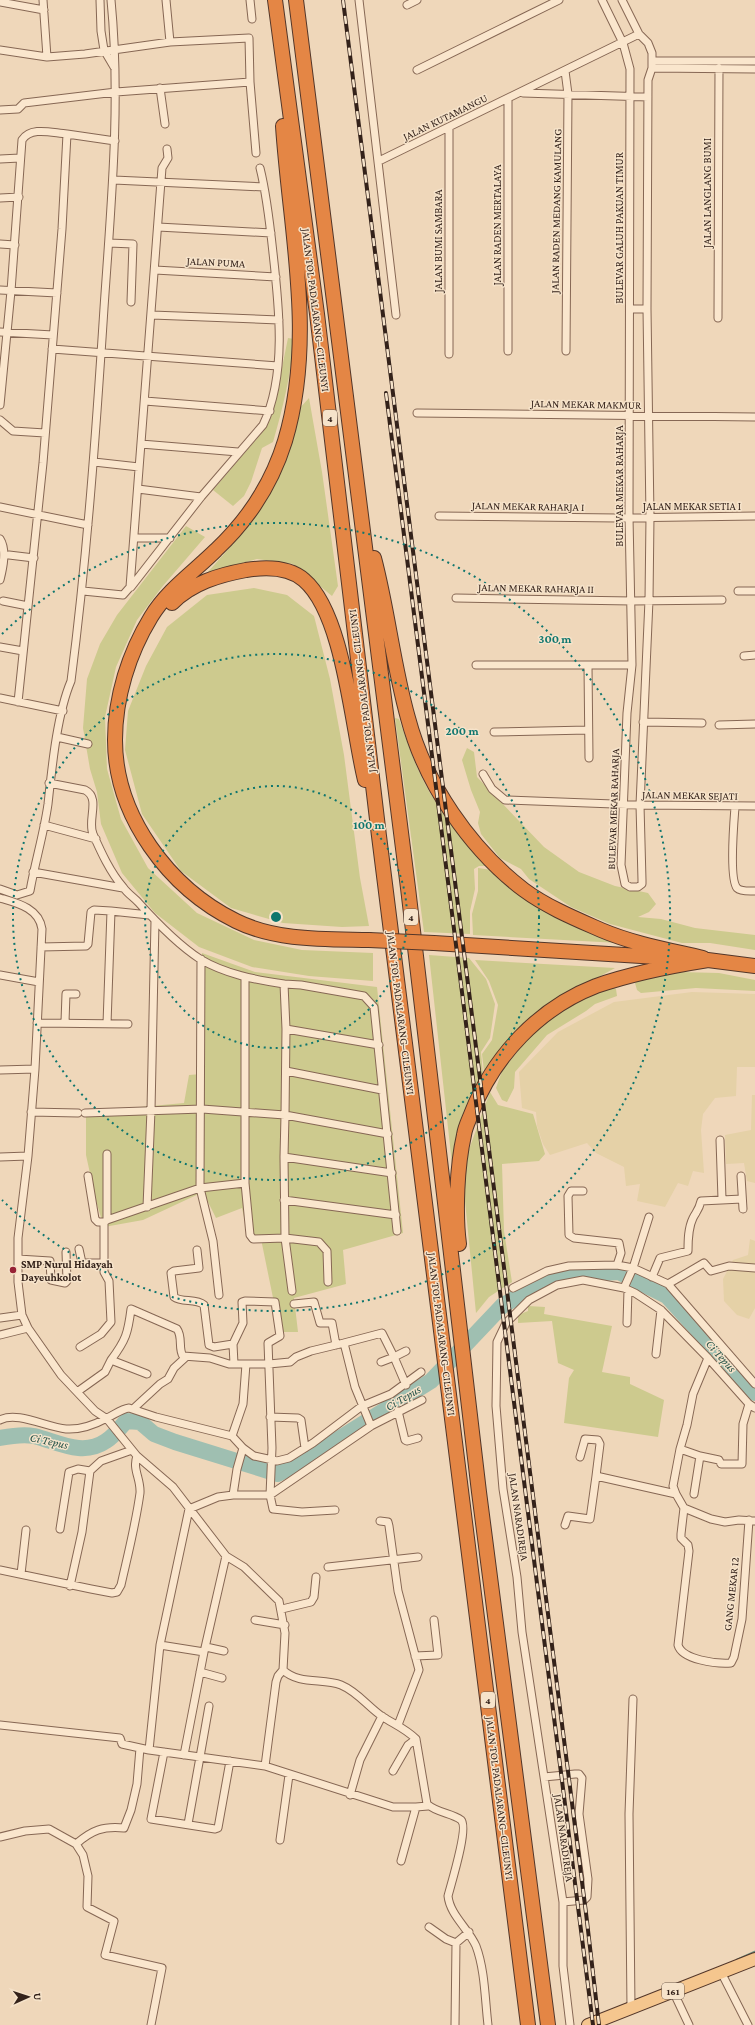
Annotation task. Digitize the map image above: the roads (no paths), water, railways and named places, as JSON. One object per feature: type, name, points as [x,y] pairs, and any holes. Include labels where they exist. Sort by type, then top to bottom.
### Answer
[{"type":"highway","name":"JALAN TOL PADALARANG–CILEUNYI","points":[[275,0],[317,314],[379,836],[528,2019]]},
{"type":"highway","name":"JALAN TOL PADALARANG–CILEUNYI","points":[[296,0],[361,506],[379,673],[464,1325],[479,1492],[548,2025]]},
{"type":"highway","points":[[277,18],[283,130],[298,268],[300,311],[298,384],[292,414],[276,467],[247,517],[219,548],[173,590],[152,615],[122,683],[116,717],[115,743],[119,776],[131,810],[147,840],[165,866],[186,889],[206,904],[237,922],[264,931],[302,938],[434,943],[708,960],[755,966]]},
{"type":"highway","points":[[361,506],[383,594],[390,644],[408,718],[427,770],[462,828],[479,848],[524,890],[566,914],[603,931],[638,942],[708,960]]},
{"type":"highway","points":[[142,635],[180,595],[199,584],[237,572],[256,569],[287,571],[304,579],[324,605],[330,619],[339,653],[362,769],[379,836]]},
{"type":"highway","points":[[464,1325],[457,1229],[460,1167],[464,1134],[476,1102],[489,1075],[519,1038],[548,1012],[563,1003],[596,987],[649,970],[708,960]]},
{"type":"main road","name":"161","points":[[588,2025],[603,2022],[631,2008],[755,1959]]},
{"type":"street","points":[[43,0],[47,57]]},
{"type":"street","points":[[100,0],[101,31],[104,50],[114,67]]},
{"type":"street","points":[[0,889],[17,895],[30,891],[44,825],[57,737],[71,681],[82,591],[94,462],[114,180],[116,92],[114,67],[116,48],[111,0]]},
{"type":"street","points":[[166,0],[170,42]]},
{"type":"street","points":[[250,0],[252,19]]},
{"type":"street","points":[[359,0],[396,314]]},
{"type":"street","points":[[407,5],[417,0]]},
{"type":"street","points":[[417,70],[559,0]]},
{"type":"street","name":"BULEVAR GALUH PAKUAN TIMUR","points":[[602,0],[623,43],[630,69],[629,415]]},
{"type":"street","points":[[622,0],[639,34],[648,43],[653,64],[648,80],[648,415]]},
{"type":"street","points":[[0,2],[44,10]]},
{"type":"street","name":"JALAN KUTAMANGU","points":[[379,161],[521,93],[639,34]]},
{"type":"street","points":[[0,50],[47,57],[85,54],[116,48],[170,42],[249,38],[250,82],[256,153]]},
{"type":"street","points":[[653,64],[755,61]]},
{"type":"street","points":[[653,64],[755,69]]},
{"type":"street","name":"JALAN LANGLANG BUMI","points":[[718,318],[719,68]]},
{"type":"street","name":"JALAN RADEN MEDANG KAMULANG","points":[[565,71],[568,94],[566,351]]},
{"type":"street","points":[[0,110],[18,109],[24,103],[116,92],[250,82]]},
{"type":"street","points":[[160,88],[164,124]]},
{"type":"street","name":"JALAN KUTAMANGU","points":[[521,93],[648,97]]},
{"type":"street","name":"JALAN RADEN MERTALAYA","points":[[508,99],[508,350]]},
{"type":"street","name":"JALAN BUMI SAMBARA","points":[[449,128],[449,354]]},
{"type":"street","points":[[0,404],[3,332],[12,290],[22,140],[30,132],[115,139]]},
{"type":"street","points":[[18,702],[43,463],[57,293],[67,134]]},
{"type":"street","points":[[130,587],[152,315],[162,168],[168,158],[167,149]]},
{"type":"street","points":[[0,159],[20,158]]},
{"type":"street","points":[[82,591],[123,595],[238,452],[263,425],[270,411],[278,366],[279,320],[271,233],[260,168]]},
{"type":"street","points":[[114,180],[264,187]]},
{"type":"street","points":[[0,198],[18,197]]},
{"type":"street","points":[[158,227],[271,233]]},
{"type":"street","points":[[109,242],[133,244],[131,302]]},
{"type":"street","points":[[0,244],[15,245]]},
{"type":"street","name":"JALAN PUMA","points":[[155,270],[276,277]]},
{"type":"street","points":[[0,290],[57,293]]},
{"type":"street","points":[[630,309],[647,309]]},
{"type":"street","points":[[152,315],[279,320]]},
{"type":"street","points":[[3,332],[53,335]]},
{"type":"street","points":[[52,349],[278,366]]},
{"type":"street","points":[[145,401],[270,411]]},
{"type":"street","name":"JALAN MEKAR MAKMUR","points":[[417,413],[755,417]]},
{"type":"street","name":"BULEVAR MEKAR RAHARJA","points":[[629,415],[629,517],[632,601],[632,665],[621,804],[622,874],[625,884],[630,887],[638,887],[642,884],[640,805],[649,600],[650,517],[648,415]]},
{"type":"street","points":[[0,420],[13,431],[45,433]]},
{"type":"street","points":[[141,444],[238,452]]},
{"type":"street","points":[[94,462],[139,467]]},
{"type":"street","points":[[138,489],[201,497]]},
{"type":"street","points":[[0,507],[88,525]]},
{"type":"street","name":"JALAN MEKAR RAHARJA I","points":[[439,516],[629,517]]},
{"type":"street","name":"JALAN MEKAR SETIA I","points":[[629,517],[755,516]]},
{"type":"street","points":[[134,538],[170,538]]},
{"type":"street","points":[[0,539],[4,554],[0,580]]},
{"type":"street","points":[[9,555],[34,558]]},
{"type":"street","points":[[738,591],[755,591]]},
{"type":"street","name":"JALAN MEKAR RAHARJA II","points":[[456,598],[632,601],[722,600]]},
{"type":"street","points":[[3,601],[28,606]]},
{"type":"street","points":[[0,647],[23,651]]},
{"type":"street","points":[[744,656],[755,655]]},
{"type":"street","points":[[476,665],[632,665]]},
{"type":"street","points":[[588,666],[589,758]]},
{"type":"street","points":[[0,698],[63,711]]},
{"type":"street","points":[[643,722],[702,723]]},
{"type":"street","points":[[719,725],[755,724]]},
{"type":"street","points":[[494,732],[588,730]]},
{"type":"street","points":[[57,737],[88,744]]},
{"type":"street","name":"JALAN MEKAR SEJATI","points":[[483,774],[492,789],[505,800],[640,805],[755,806]]},
{"type":"street","points":[[49,783],[90,792],[93,799],[91,822],[93,834],[109,866],[123,888],[155,921],[201,959],[245,977],[364,996],[374,1007],[397,1231]]},
{"type":"street","points":[[735,807],[732,855],[734,882],[736,887],[740,889],[755,891]]},
{"type":"street","points":[[44,825],[96,839]]},
{"type":"street","points":[[33,872],[123,888]]},
{"type":"street","points":[[0,898],[31,910],[39,917],[42,929],[35,1069],[28,1156],[18,1238],[18,1282],[22,1315],[28,1328],[61,1375],[95,1411],[108,1420],[137,1456],[173,1487],[226,1556],[244,1567],[276,1596],[282,1609],[285,1625],[283,1670],[278,1676],[276,1682],[265,1766]]},
{"type":"street","points":[[41,947],[86,946],[88,944],[91,912],[94,910],[149,915]]},
{"type":"street","points":[[107,1024],[111,912]]},
{"type":"street","points":[[147,1207],[151,1110],[155,921]]},
{"type":"street","points":[[201,959],[202,1109],[200,1188],[213,1241],[219,1295]]},
{"type":"street","points":[[0,976],[39,982]]},
{"type":"street","points":[[245,977],[245,1183],[251,1237],[253,1239],[285,1238],[319,1242],[323,1244],[327,1250],[328,1282]]},
{"type":"street","points":[[284,984],[286,1029],[284,1200],[285,1238],[292,1291]]},
{"type":"street","points":[[65,1022],[66,994],[76,994]]},
{"type":"street","points":[[37,1023],[65,1022],[128,1024]]},
{"type":"street","points":[[286,1029],[379,1044]]},
{"type":"street","points":[[0,1070],[35,1069]]},
{"type":"street","points":[[286,1071],[382,1090]]},
{"type":"street","points":[[31,1112],[82,1113],[202,1109],[244,1111],[285,1114],[388,1134]]},
{"type":"street","points":[[720,1140],[722,1199]]},
{"type":"street","points":[[80,1347],[101,1334],[111,1322],[109,1281],[105,1274],[104,1263],[108,1154]]},
{"type":"street","points":[[0,1157],[28,1156]]},
{"type":"street","points":[[284,1157],[392,1173]]},
{"type":"street","points":[[88,1176],[95,1219],[98,1222],[106,1221],[200,1188],[245,1183]]},
{"type":"street","points":[[742,1176],[743,1209]]},
{"type":"street","points":[[583,1192],[571,1191],[568,1196],[569,1235],[574,1238],[619,1243],[621,1253],[617,1265]]},
{"type":"street","points":[[652,1277],[660,1258],[688,1251],[690,1224],[693,1217],[698,1213],[701,1201],[742,1199]]},
{"type":"street","points":[[284,1200],[396,1215]]},
{"type":"street","points":[[627,1323],[627,1281],[633,1269],[649,1216]]},
{"type":"street","points":[[80,1249],[82,1263],[104,1263]]},
{"type":"street","points":[[197,1250],[199,1268],[174,1271],[171,1273],[174,1297],[178,1299],[200,1302],[204,1305],[207,1340],[210,1346],[233,1344]]},
{"type":"street","points":[[18,1259],[50,1261],[51,1280],[65,1283],[67,1281],[66,1252]]},
{"type":"street","points":[[668,1284],[704,1263],[711,1271],[729,1266],[755,1268]]},
{"type":"street","points":[[513,1288],[547,1271],[562,1267],[617,1265],[633,1269],[668,1284],[755,1384]]},
{"type":"street","name":"JALAN NARADIREJA","points":[[570,2025],[563,1966],[563,1902],[503,1489],[496,1406],[497,1342],[506,1323],[529,1300],[557,1285],[583,1280],[626,1289],[661,1310],[752,1406]]},
{"type":"street","points":[[234,1364],[233,1344],[243,1323],[242,1302],[275,1302],[280,1332],[278,1338],[267,1344],[269,1364],[271,1462],[270,1495],[274,1509],[302,1512],[336,1510]]},
{"type":"street","points":[[294,1304],[314,1302],[320,1322],[330,1322],[332,1324],[336,1345]]},
{"type":"street","points":[[77,1392],[105,1372],[111,1360],[124,1344],[130,1325],[131,1309],[177,1329],[180,1334],[181,1355],[186,1357],[210,1358],[234,1364],[269,1364],[290,1362],[296,1357],[306,1353],[382,1333],[406,1385]]},
{"type":"street","points":[[656,1354],[661,1310]]},
{"type":"street","points":[[0,1318],[22,1315]]},
{"type":"street","points":[[0,1335],[28,1328]]},
{"type":"street","points":[[344,1343],[363,1407],[371,1423]]},
{"type":"street","points":[[381,1362],[406,1352]]},
{"type":"street","points":[[133,1409],[160,1384],[168,1379],[174,1368],[186,1357]]},
{"type":"street","points":[[708,1358],[693,1394],[673,1486],[684,1508],[711,1519],[725,1522],[739,1520],[752,1521]]},
{"type":"street","points":[[111,1360],[147,1374]]},
{"type":"street","points":[[232,1436],[244,1404],[246,1364]]},
{"type":"street","points":[[0,1420],[11,1416],[50,1426],[73,1429],[108,1420],[125,1409],[133,1409],[144,1414],[232,1436],[243,1450],[271,1462],[289,1458],[363,1407],[391,1394],[406,1385],[422,1372]]},
{"type":"street","points":[[189,1509],[218,1497],[233,1495],[270,1495],[371,1423],[422,1400]]},
{"type":"street","points":[[680,1449],[700,1456],[719,1460],[721,1464],[742,1464],[743,1424],[752,1406]]},
{"type":"street","points":[[398,1411],[405,1440],[408,1442],[418,1438]]},
{"type":"street","points":[[270,1417],[298,1418],[302,1420],[305,1448]]},
{"type":"street","points":[[564,1525],[568,1516],[590,1519],[599,1442],[585,1439],[580,1457]]},
{"type":"street","points":[[70,1586],[82,1532],[90,1471],[101,1461],[132,1450]]},
{"type":"street","points":[[233,1495],[237,1470],[243,1450]]},
{"type":"street","points":[[0,1570],[70,1586],[112,1593],[120,1589],[140,1490],[140,1478],[134,1466],[137,1456]]},
{"type":"street","points":[[694,1494],[700,1456]]},
{"type":"street","points":[[60,1529],[69,1472],[78,1469],[90,1471]]},
{"type":"street","points":[[596,1476],[676,1494]]},
{"type":"street","name":"GANG MEKAR 12","points":[[684,1508],[681,1538],[688,1545],[689,1551],[681,1612],[681,1628],[677,1641],[679,1650],[689,1656],[706,1660],[731,1663],[742,1619],[752,1521]]},
{"type":"street","points":[[149,1750],[160,1645],[189,1509]]},
{"type":"street","points":[[380,1521],[388,1522],[395,1560],[398,1590],[419,1670],[398,1725]]},
{"type":"street","points":[[21,1574],[26,1530]]},
{"type":"street","points":[[184,1755],[200,1672],[226,1556]]},
{"type":"street","points":[[328,1567],[418,1557]]},
{"type":"street","points":[[282,1609],[312,1602],[316,1578]]},
{"type":"street","points":[[255,1620],[285,1625]]},
{"type":"street","points":[[415,1656],[438,1654],[434,1620]]},
{"type":"street","points":[[160,1645],[224,1651]]},
{"type":"street","points":[[283,1670],[293,1678],[340,1685],[352,1691],[382,1716],[398,1725],[416,1739],[425,1798],[428,1806],[434,1810],[460,1819],[464,1825],[462,1840],[448,1896],[451,1909],[469,1932],[480,1960],[488,2025]]},
{"type":"street","points":[[200,1672],[222,1678]]},
{"type":"street","points":[[631,2008],[628,1822],[634,1699]]},
{"type":"street","points":[[188,1824],[209,1706]]},
{"type":"street","points":[[350,1795],[360,1760],[382,1716]]},
{"type":"street","points":[[0,1725],[120,1738],[122,1744],[149,1750],[265,1766],[288,1775],[329,1786],[350,1795],[393,1807],[428,1806]]},
{"type":"street","points":[[393,1771],[408,1745],[416,1739]]},
{"type":"street","points":[[76,1844],[86,1835],[101,1829],[111,1827],[124,1828],[131,1810],[137,1784],[140,1748]]},
{"type":"street","points":[[164,1752],[151,1819],[218,1828],[230,1761]]},
{"type":"street","points":[[544,1777],[579,1774],[582,1778],[579,1814],[588,1880],[587,1897],[584,1900],[563,1902]]},
{"type":"street","points":[[280,1840],[288,1775]]},
{"type":"street","points":[[401,1861],[416,1807]]},
{"type":"street","points":[[0,1837],[25,1831],[49,1829],[76,1844],[83,1855],[88,1876],[87,1907],[114,1921],[105,1955],[162,1968],[150,2025]]},
{"type":"street","points":[[429,1927],[446,1939],[456,1943]]},
{"type":"street","points":[[455,2025],[456,1943],[469,1932]]},
{"type":"street","points":[[721,1972],[748,2025]]},
{"type":"street","points":[[673,1991],[689,2025]]},
{"type":"waterway","name":"Ci Tepus","points":[[0,1438],[30,1435],[70,1447],[88,1448],[97,1446],[109,1439],[126,1421],[140,1422],[154,1434],[175,1442],[278,1474],[305,1460],[431,1381],[503,1305],[557,1276],[619,1272],[667,1296],[755,1393]]},
{"type":"waterway","points":[[737,1960],[755,1952]]},
{"type":"railway","points":[[343,0],[599,2025]]},
{"type":"railway","points":[[386,393],[593,2025]]},
{"type":"place","name":"SMP Nurul Hidayah Dayeuhkolot","points":[[13,1270]]}]
